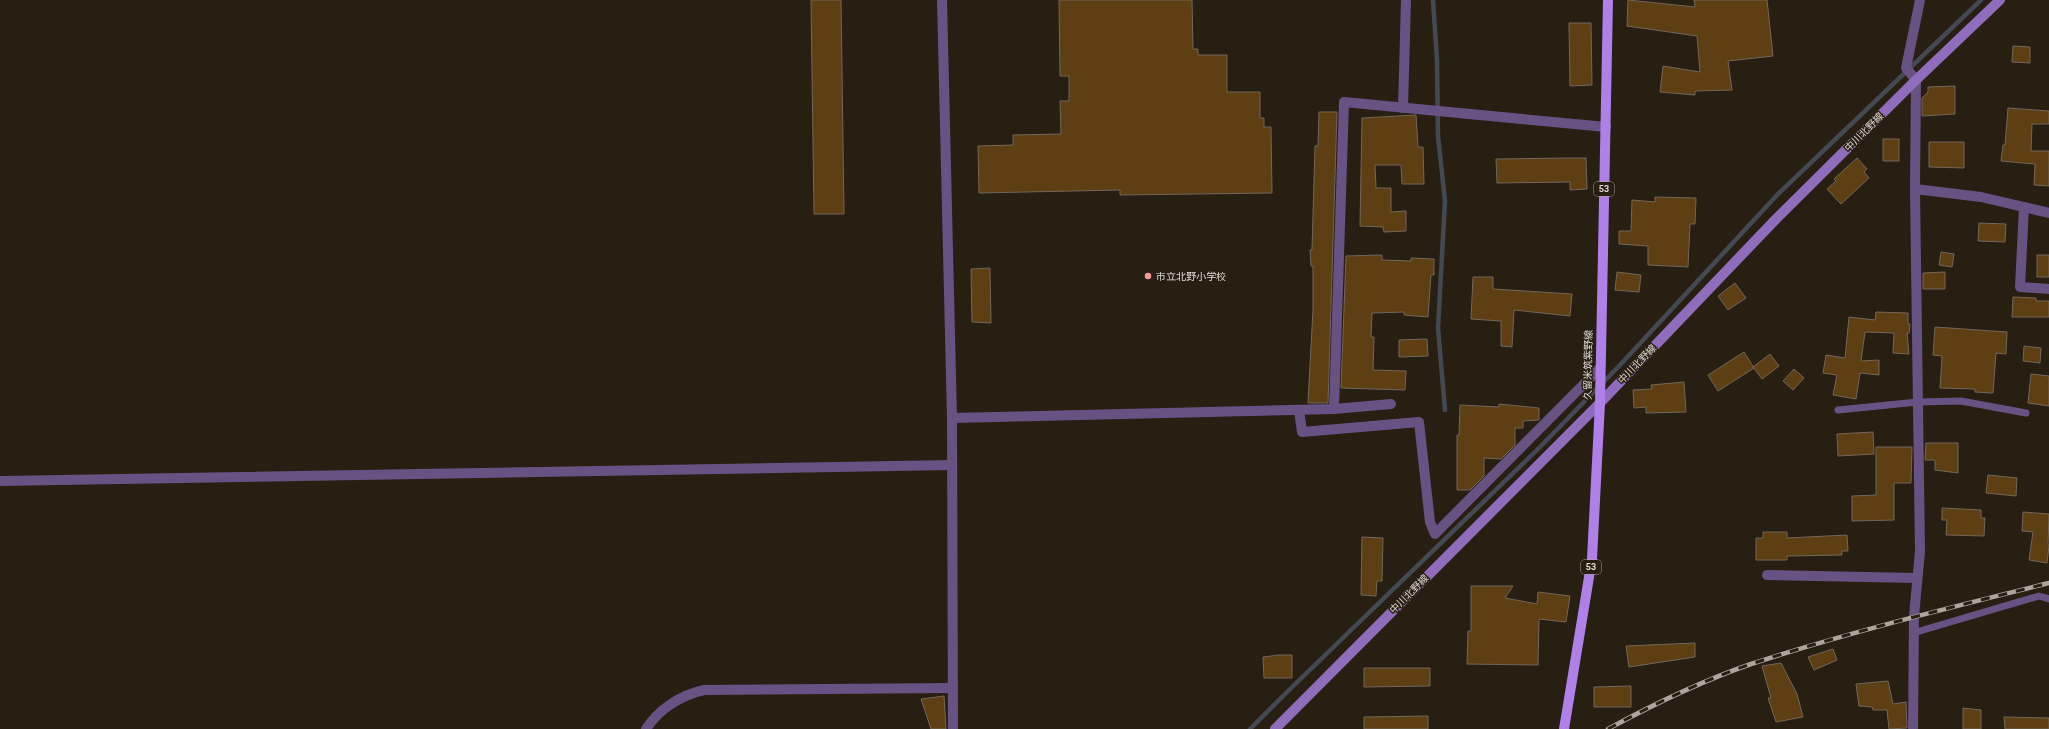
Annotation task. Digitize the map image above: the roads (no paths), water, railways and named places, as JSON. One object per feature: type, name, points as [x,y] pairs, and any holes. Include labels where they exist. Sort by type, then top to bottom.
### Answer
[{"type":"main road","name":"久留米筑紫野線","points":[[1564,729],[1592,559],[1600,403],[1608,0]]},
{"type":"main road","name":"中川北野線","points":[[1275,729],[1600,403],[1776,219],[1916,80],[2000,0]]},
{"type":"street","points":[[942,0],[952,418],[953,729]]},
{"type":"street","points":[[1403,108],[1406,0]]},
{"type":"street","points":[[1913,729],[1913,633],[1920,552],[1915,189],[1916,80],[1906,68],[1920,0]]},
{"type":"street","points":[[1334,409],[1344,102],[1606,127]]},
{"type":"street","points":[[1915,189],[1982,197],[2049,213]]},
{"type":"street","points":[[2024,207],[2020,287],[2049,289]]},
{"type":"street","points":[[1299,410],[1302,432],[1419,422],[1430,522],[1435,534],[1600,373]]},
{"type":"street","points":[[952,418],[1334,409],[1392,404]]},
{"type":"street","points":[[0,481],[952,465]]},
{"type":"street","points":[[1767,575],[1917,578]]},
{"type":"street","points":[[646,729],[653,718],[672,703],[691,693],[704,690],[953,688]]},
{"type":"lane","points":[[1838,410],[1918,402],[1961,401],[2026,413]]},
{"type":"lane","points":[[1913,633],[2039,596],[2049,600]]},
{"type":"waterway","points":[[1433,0],[1437,60],[1438,136],[1445,201],[1438,328],[1445,410]]},
{"type":"waterway","points":[[1250,729],[1537,450],[1621,364],[1778,194],[1981,0]]},
{"type":"railway","points":[[1608,729],[1678,694],[1751,664],[1862,631],[2049,583]]},
{"type":"place","name":"市立北野小学校","points":[[1148,276]]}]
